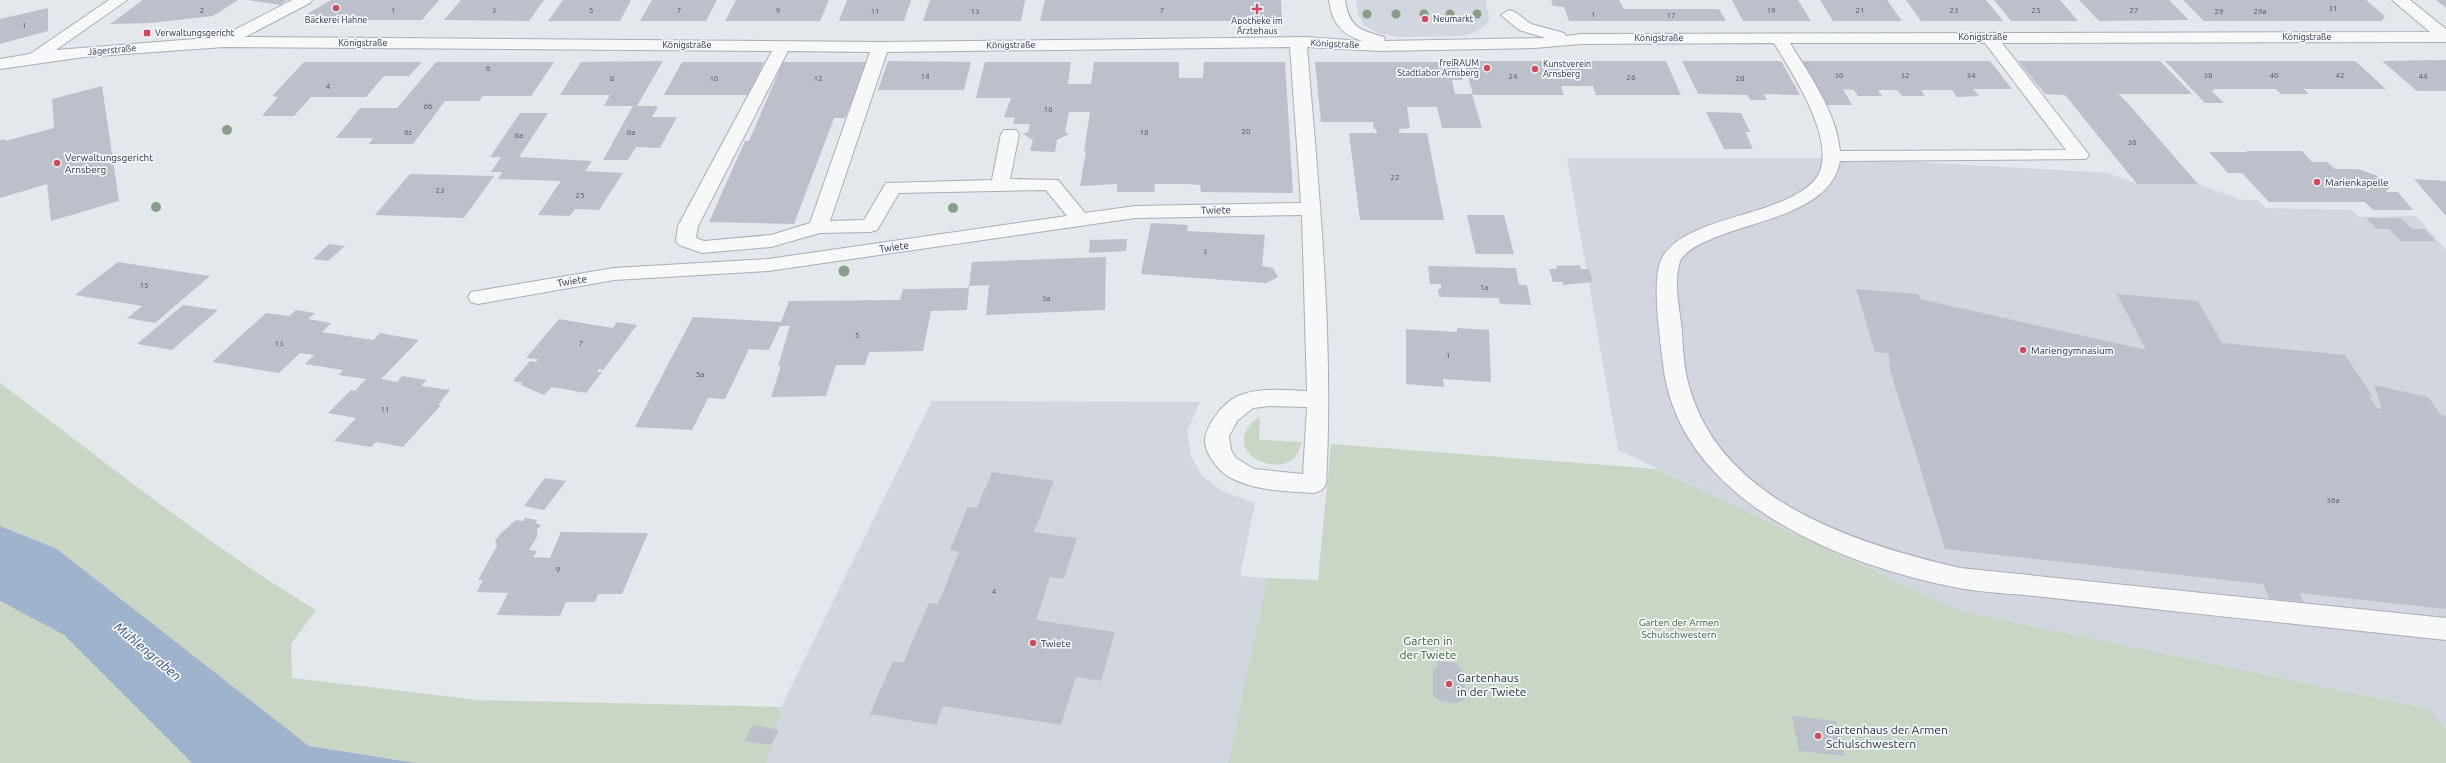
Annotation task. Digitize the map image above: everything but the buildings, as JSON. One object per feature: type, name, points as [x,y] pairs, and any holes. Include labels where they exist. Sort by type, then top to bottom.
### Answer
[{"type":"street","points":[[35,57],[119,0]]},
{"type":"street","points":[[224,42],[304,0]]},
{"type":"street","points":[[2400,0],[2446,37]]},
{"type":"street","points":[[1507,7],[1525,27],[1537,32],[1581,39]]},
{"type":"street","points":[[1475,43],[1501,34],[1509,23],[1507,7]]},
{"type":"street","points":[[1318,399],[1266,399],[1246,401],[1233,411],[1222,424],[1217,436],[1217,448],[1225,464],[1234,471],[1250,477],[1314,484],[1318,399],[1311,209],[1302,42],[1332,29],[1338,8]]},
{"type":"street","points":[[1338,8],[1348,29],[1357,34],[1401,45]]},
{"type":"street","points":[[1833,156],[2080,155],[1989,37]]},
{"type":"street","name":"Königstraße","points":[[224,42],[880,47],[1302,42],[1333,46],[1475,43],[1532,44],[1581,39],[2446,37]]},
{"type":"street","points":[[1779,38],[1826,126],[1833,156],[1830,173],[1824,182],[1802,200],[1696,238],[1674,254],[1667,265],[1672,344],[1679,394],[1694,426],[1711,454],[1736,480],[1767,504],[1804,526],[1841,543],[1893,563],[1960,578],[2446,629]]},
{"type":"street","name":"Jägerstraße","points":[[0,64],[35,57],[224,42]]},
{"type":"street","points":[[783,46],[688,226],[686,241],[702,246],[771,241],[794,236],[818,226],[870,226],[893,187],[1051,184],[1080,220]]},
{"type":"street","points":[[818,226],[880,47]]},
{"type":"street","points":[[1000,184],[1010,134]]},
{"type":"street","name":"Twiete","points":[[478,297],[614,274],[768,265],[1135,212],[1311,209]]},
{"type":"shaded area","name":"Neumarkt","points":[[1356,0],[1485,0],[1489,16],[1488,23],[1476,32],[1463,36],[1399,37],[1379,33],[1365,26],[1358,15]]},
{"type":"shaded area","name":"Mariengymnasium","points":[[1567,158],[1848,158],[2108,173],[2138,184],[2198,184],[2242,200],[2258,200],[2266,208],[2352,210],[2359,217],[2416,216],[2446,250],[2446,730],[2429,709],[1960,611],[1618,450]]},
{"type":"shaded area","name":"Twiete","points":[[932,401],[1200,402],[1187,431],[1191,456],[1202,476],[1224,492],[1255,503],[1240,576],[1267,578],[1228,763],[766,763],[781,707]]},
{"type":"green space","points":[[0,383],[155,501],[234,557],[316,610],[291,644],[292,678],[478,700],[781,707],[766,763],[416,763],[309,746],[57,549],[0,526]]},
{"type":"green space","points":[[1260,416],[1259,440],[1302,442],[1296,456],[1287,463],[1276,465],[1264,463],[1254,457],[1246,449],[1244,440],[1248,428]]},
{"type":"green space","points":[[1331,444],[1657,469],[1960,611],[2429,709],[2446,730],[2446,763],[1228,763],[1267,578],[1318,580]]},
{"type":"green space","points":[[0,601],[64,635],[192,763],[0,763]]},
{"type":"water","name":"Mühlengraben","points":[[0,526],[57,549],[309,746],[416,763],[192,763],[64,635],[0,601]]},
{"type":"place","name":"Bäckerei Hahne","points":[[336,8]]},
{"type":"place","name":"Apotheke im Ärztehaus","points":[[1257,9]]},
{"type":"place","name":"Neumarkt","points":[[1425,19]]},
{"type":"place","name":"Verwaltungsgericht","points":[[147,33]]},
{"type":"place","name":"freiRAUM Stadtlabor Arnsberg","points":[[1487,68]]},
{"type":"place","name":"Kunstverein Arnsberg","points":[[1535,69]]},
{"type":"place","name":"Verwaltungsgericht Arnsberg","points":[[57,163]]},
{"type":"place","name":"Marienkapelle","points":[[2317,182]]},
{"type":"place","name":"Mariengymnasium","points":[[2023,350]]},
{"type":"place","name":"Twiete","points":[[1033,643]]},
{"type":"place","name":"Gartenhaus in der Twiete","points":[[1449,684]]},
{"type":"place","name":"Gartenhaus der Armen Schulschwestern","points":[[1818,736]]},
{"type":"park label","name":"Garten der Armen Schulschwestern","points":[[1679,628]]},
{"type":"park label","name":"Garten in der Twiete","points":[[1428,647]]}]
